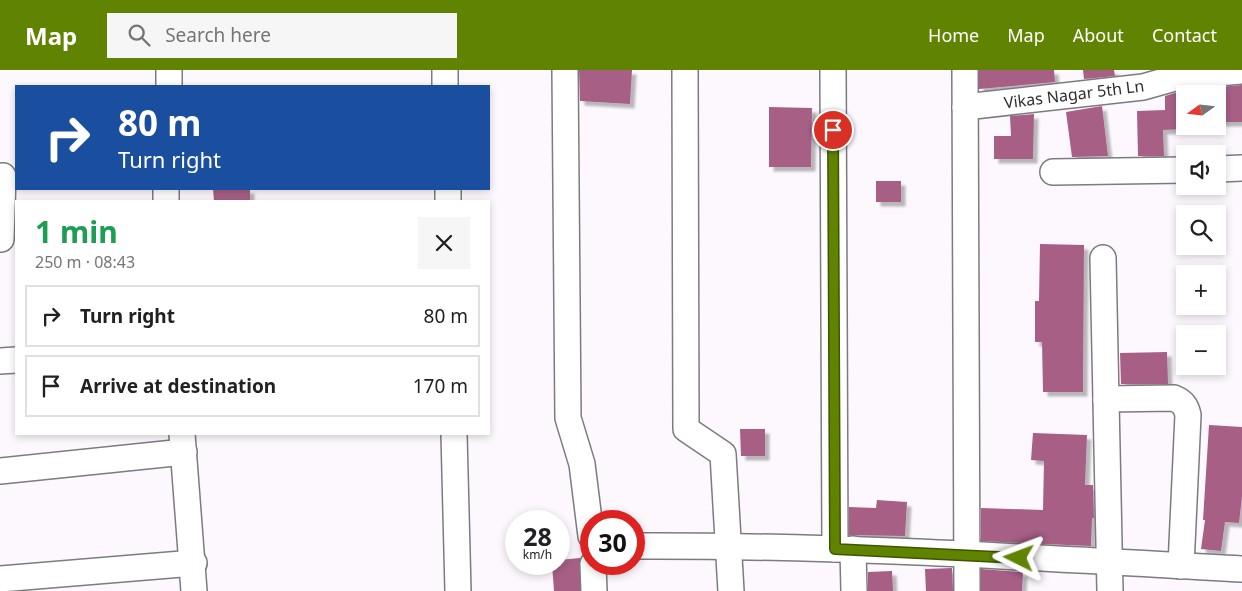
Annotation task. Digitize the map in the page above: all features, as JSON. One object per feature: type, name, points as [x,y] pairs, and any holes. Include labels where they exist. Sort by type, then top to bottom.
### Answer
[{"type":"street","points":[[169,70],[169,85]]},
{"type":"street","points":[[445,70],[445,85]]},
{"type":"street","points":[[565,70],[568,418],[582,464],[588,510]]},
{"type":"street","points":[[685,70],[686,429],[723,454],[730,546],[731,591]]},
{"type":"street","points":[[833,70],[844,549],[854,591]]},
{"type":"street","points":[[966,70],[967,591]]},
{"type":"street","name":"Vikas Nagar 5th Ln","points":[[965,107],[1143,88],[1182,76],[1242,71]]},
{"type":"street","points":[[1226,169],[1242,168]]},
{"type":"street","points":[[1053,172],[1176,170]]},
{"type":"street","points":[[3,176],[6,239]]},
{"type":"street","points":[[1103,258],[1110,591]]},
{"type":"street","points":[[0,361],[15,360]]},
{"type":"street","points":[[1106,398],[1174,398],[1181,401],[1186,407],[1188,415],[1182,566]]},
{"type":"street","points":[[454,435],[458,591]]},
{"type":"street","points":[[0,471],[183,443],[194,563],[194,591]]},
{"type":"street","points":[[645,546],[844,549],[1242,569]]},
{"type":"street","points":[[0,580],[194,563]]},
{"type":"street","points":[[593,575],[594,591]]},
{"type":"building","points":[[579,70],[632,70],[630,104],[580,101]]},
{"type":"building","points":[[979,70],[1054,70],[1055,82],[979,89]]},
{"type":"building","points":[[1083,70],[1114,70],[1115,76],[1084,79]]},
{"type":"building","points":[[1242,85],[1242,122],[1226,122],[1226,86]]},
{"type":"building","points":[[1176,93],[1176,129],[1163,130],[1164,156],[1138,156],[1137,111],[1165,110],[1165,96]]},
{"type":"building","points":[[1102,106],[1108,156],[1072,157],[1066,112]]},
{"type":"building","points":[[769,107],[812,108],[811,167],[769,167]]},
{"type":"building","points":[[1034,114],[1033,159],[994,159],[994,136],[1011,136],[1010,116]]},
{"type":"building","points":[[876,181],[901,181],[901,202],[876,202]]},
{"type":"building","points":[[213,190],[250,190],[250,200],[214,200]]},
{"type":"building","points":[[1040,244],[1084,245],[1083,392],[1043,392],[1042,342],[1035,342],[1035,301],[1039,301]]},
{"type":"building","points":[[1167,352],[1168,384],[1121,384],[1120,353]]},
{"type":"building","points":[[1209,425],[1242,427],[1242,496],[1239,523],[1225,522],[1221,551],[1201,549],[1205,520],[1203,520]]},
{"type":"building","points":[[740,429],[765,429],[765,456],[741,456]]},
{"type":"building","points":[[1033,433],[1087,435],[1085,485],[1093,485],[1094,518],[1092,518],[1091,546],[981,541],[981,508],[1043,510],[1044,461],[1031,460]]},
{"type":"building","points":[[877,500],[907,502],[905,536],[849,535],[849,507],[876,508]]},
{"type":"building","points":[[580,558],[580,591],[554,591],[553,575],[570,575],[570,559]]},
{"type":"building","points":[[952,568],[953,591],[926,591],[925,569]]},
{"type":"building","points":[[981,569],[1023,572],[1022,591],[981,591]]},
{"type":"building","points":[[892,571],[893,591],[868,591],[868,572]]},
{"type":"route","points":[[833,130],[835,549],[1019,558]]}]
